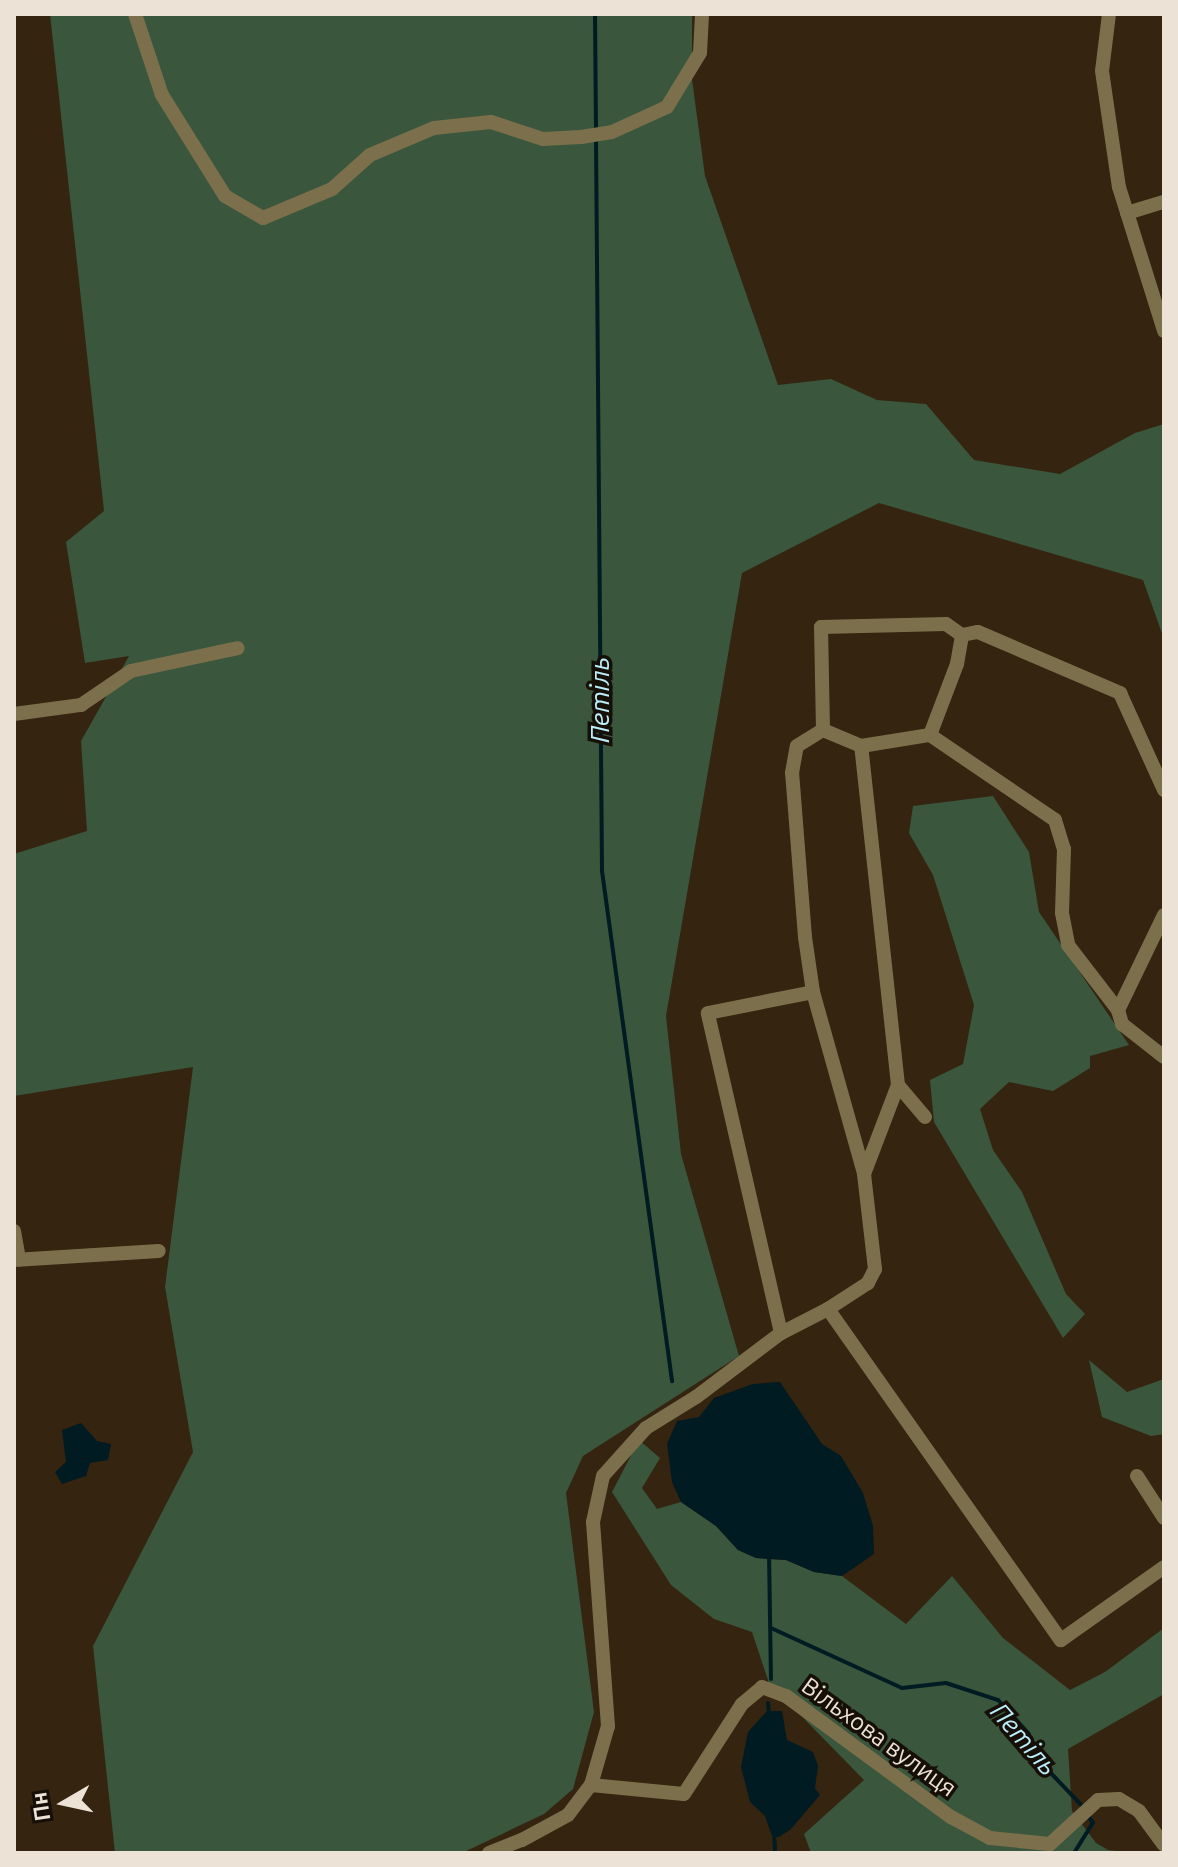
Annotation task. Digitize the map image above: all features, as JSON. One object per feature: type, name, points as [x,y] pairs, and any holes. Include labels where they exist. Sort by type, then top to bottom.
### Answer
[{"type":"street","points":[[135,14],[162,95],[225,196],[263,218],[332,189],[370,155],[434,128],[491,122],[543,139],[581,137],[612,132],[667,107],[700,53],[702,14]]},
{"type":"street","points":[[1109,14],[1102,71],[1119,187],[1164,331]]},
{"type":"street","points":[[1127,213],[1164,202]]},
{"type":"street","points":[[823,730],[821,627],[946,624],[962,635],[978,632],[1120,693],[1164,790]]},
{"type":"street","points":[[930,735],[957,664],[962,635]]},
{"type":"street","points":[[14,714],[81,705],[131,671],[238,648]]},
{"type":"street","points":[[823,730],[861,746],[930,735],[1055,820],[1064,849],[1062,913],[1068,945],[1118,1010],[1122,1024],[1162,1056]]},
{"type":"street","points":[[489,1853],[568,1815],[591,1785],[608,1726],[593,1522],[608,1466],[646,1428],[696,1397],[781,1333],[828,1309],[868,1283],[875,1269],[864,1174],[813,992],[805,937],[792,773],[797,746],[823,730]]},
{"type":"street","points":[[861,746],[898,1085],[864,1174]]},
{"type":"street","points":[[1118,1010],[1164,915]]},
{"type":"street","points":[[781,1333],[708,1013],[813,992]]},
{"type":"street","points":[[898,1085],[925,1117]]},
{"type":"street","points":[[14,1231],[17,1260],[159,1251]]},
{"type":"street","points":[[828,1309],[1061,1640],[1164,1567]]},
{"type":"street","points":[[1137,1476],[1164,1518]]},
{"type":"street","name":"Вільхова вулиця","points":[[591,1785],[684,1794],[742,1704],[762,1687],[786,1696],[951,1817],[990,1838],[1050,1844],[1098,1800],[1119,1799],[1139,1811],[1164,1845]]},
{"type":"green space","points":[[50,14],[692,14],[692,79],[705,176],[778,385],[831,379],[877,400],[926,404],[974,460],[1060,474],[1135,433],[1164,424],[1164,639],[1143,580],[879,503],[742,573],[666,1016],[681,1154],[739,1356],[583,1456],[566,1493],[594,1712],[573,1789],[544,1814],[462,1853],[115,1853],[93,1646],[193,1452],[165,1287],[193,1067],[14,1096],[14,854],[87,831],[81,741],[129,656],[85,663],[66,542],[104,511]]},
{"type":"green space","points":[[993,796],[1029,852],[1039,912],[1129,1045],[1090,1056],[1090,1068],[1053,1091],[1009,1082],[980,1109],[993,1150],[1022,1192],[1066,1294],[1085,1314],[1063,1338],[934,1122],[930,1080],[963,1064],[974,1005],[933,875],[909,833],[913,806]]},
{"type":"green space","points":[[1089,1360],[1127,1392],[1164,1379],[1164,1434],[1151,1436],[1102,1417]]},
{"type":"green space","points":[[639,1440],[660,1458],[642,1488],[657,1509],[681,1502],[716,1526],[738,1550],[756,1558],[786,1560],[814,1572],[842,1576],[906,1624],[952,1576],[1003,1638],[1070,1690],[1105,1672],[1164,1628],[1164,1694],[1068,1749],[1072,1811],[1096,1843],[1108,1850],[1133,1853],[811,1853],[804,1834],[864,1780],[769,1683],[752,1632],[714,1619],[671,1585],[612,1492]]},
{"type":"water","points":[[780,1382],[822,1444],[841,1456],[863,1493],[873,1526],[874,1554],[842,1576],[814,1572],[786,1560],[756,1558],[738,1550],[716,1526],[681,1502],[672,1482],[667,1444],[677,1421],[699,1417],[714,1398],[753,1384]]},
{"type":"water","points":[[81,1423],[97,1441],[111,1444],[108,1460],[90,1463],[86,1476],[62,1484],[55,1472],[66,1462],[62,1430]]},
{"type":"water","points":[[767,1711],[782,1711],[787,1740],[813,1752],[818,1766],[815,1788],[820,1795],[791,1829],[779,1837],[772,1836],[765,1816],[750,1802],[741,1767],[748,1732]]},
{"type":"waterway","name":"Петіль","points":[[595,14],[596,131]]},
{"type":"waterway","name":"Петіль","points":[[596,140],[602,871],[672,1381]]},
{"type":"waterway","name":"Петіль","points":[[769,1553],[771,1679]]},
{"type":"waterway","name":"Петіль","points":[[771,1628],[902,1688],[946,1683],[998,1700],[1028,1733],[1047,1769],[1083,1807]]},
{"type":"waterway","name":"Петіль","points":[[768,1703],[769,1715]]},
{"type":"waterway","name":"Петіль","points":[[1074,1853],[1093,1823],[1087,1814]]},
{"type":"waterway","points":[[774,1831],[775,1853]]}]
